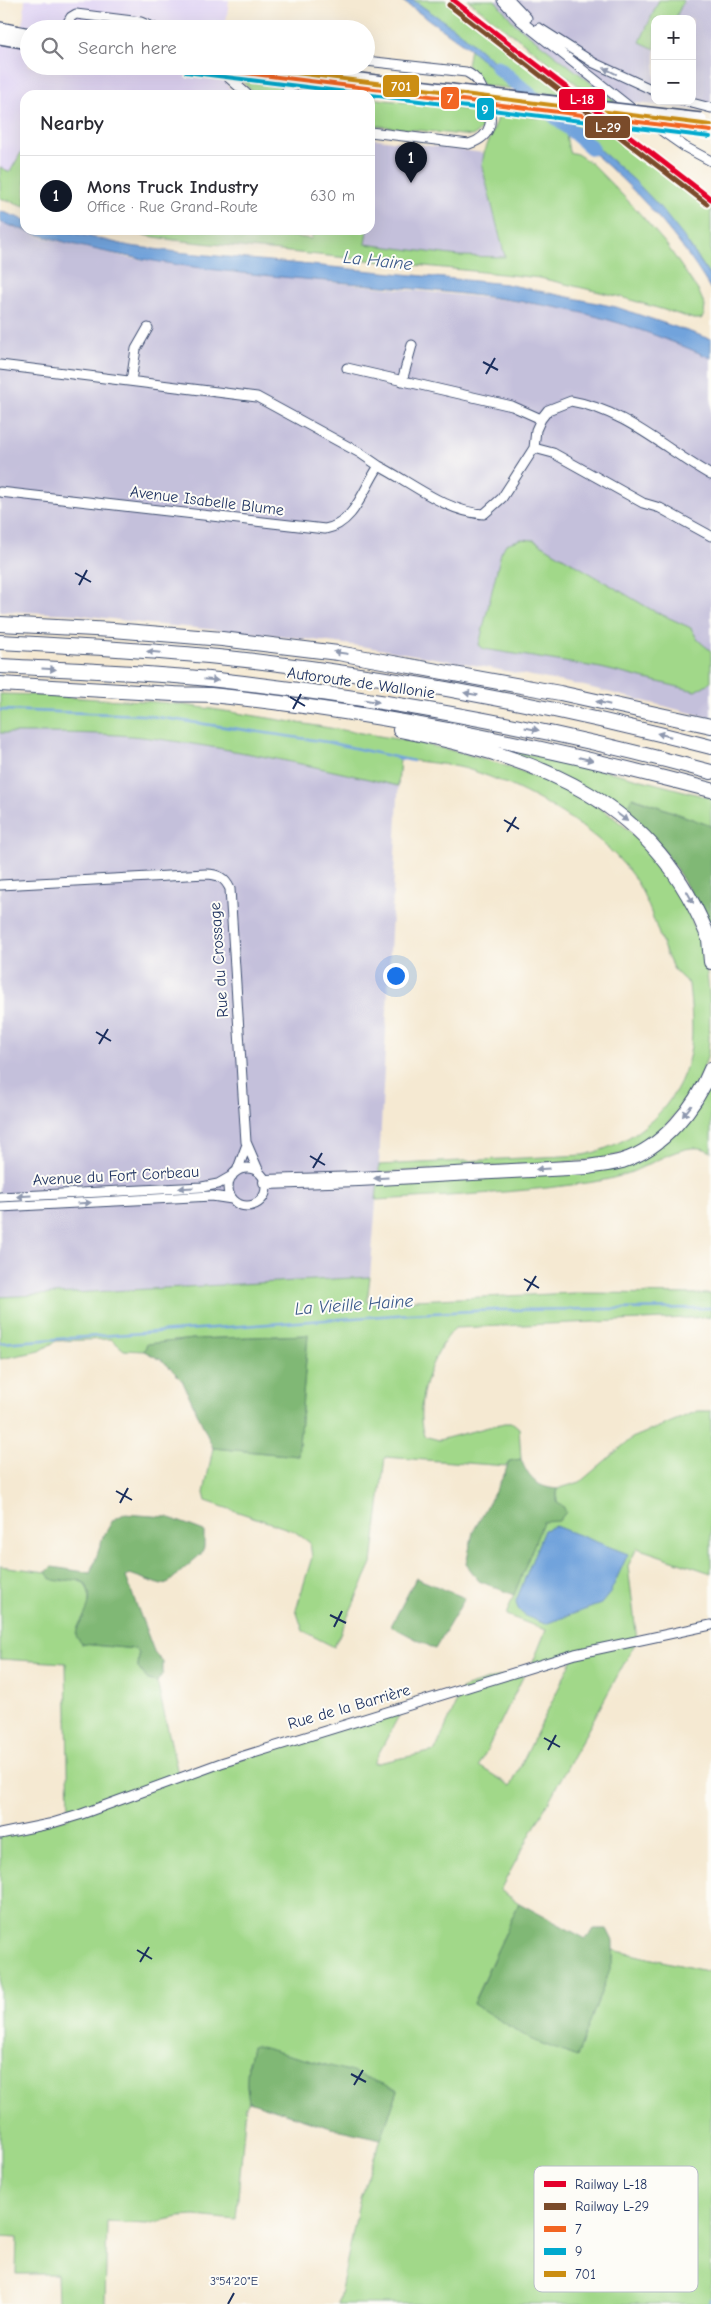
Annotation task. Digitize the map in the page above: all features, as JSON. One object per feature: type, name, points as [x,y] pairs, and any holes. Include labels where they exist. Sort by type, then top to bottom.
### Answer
[{"type":"highway","points":[[0,624],[113,630],[222,639],[338,653],[550,691],[711,726]]},
{"type":"highway","name":"Autoroute de Wallonie","points":[[0,642],[112,648],[218,657],[335,671],[559,710],[711,747]]},
{"type":"highway","name":"Autoroute de Wallonie","points":[[0,666],[216,680],[328,694],[442,712],[553,733],[711,772]]},
{"type":"highway","points":[[0,684],[175,694],[208,694],[280,703],[440,728],[547,750],[711,790]]},
{"type":"highway","points":[[175,694],[402,731],[496,753],[573,784],[642,833],[665,859],[700,915],[710,941],[711,962]]},
{"type":"highway","points":[[668,718],[711,732]]},
{"type":"highway","points":[[263,1177],[359,1179],[588,1167],[623,1160],[660,1140],[675,1125],[691,1106],[705,1084],[711,1069]]},
{"type":"main road","points":[[0,28],[20,32]]},
{"type":"main road","points":[[0,38],[20,41]]},
{"type":"main road","points":[[251,75],[310,83],[451,95]]},
{"type":"main road","points":[[314,75],[451,95],[706,125]]},
{"type":"street","points":[[502,0],[521,21],[670,138],[711,161]]},
{"type":"street","points":[[510,0],[521,14],[574,52],[613,73],[651,89]]},
{"type":"street","points":[[69,20],[76,14],[125,20]]},
{"type":"street","points":[[375,62],[466,72],[472,75],[480,84],[492,116],[486,134],[481,139],[468,144],[375,133]]},
{"type":"street","points":[[226,75],[242,90]]},
{"type":"street","points":[[289,90],[292,87],[310,83]]},
{"type":"street","points":[[696,104],[711,108]]},
{"type":"street","points":[[131,381],[136,350],[148,328]]},
{"type":"street","points":[[402,381],[412,345]]},
{"type":"street","points":[[0,365],[262,398],[453,507],[469,513],[484,514],[502,498],[534,448],[536,430],[541,418],[548,410],[567,401],[578,402],[611,414],[671,448],[681,458],[711,475]]},
{"type":"street","points":[[347,368],[512,406],[541,418]]},
{"type":"street","points":[[534,448],[553,453],[644,503],[660,508],[711,536]]},
{"type":"street","name":"Avenue Isabelle Blume","points":[[0,492],[325,529],[336,526],[349,516],[380,466]]},
{"type":"street","name":"Rue du Crossage","points":[[0,885],[206,874],[216,874],[228,883],[230,889],[246,1146]]},
{"type":"street","points":[[246,1146],[263,1177],[266,1193],[259,1203],[254,1206],[242,1206],[232,1199],[228,1187],[246,1146]]},
{"type":"street","points":[[235,1174],[249,1168],[263,1177]]},
{"type":"street","name":"Avenue du Fort Corbeau","points":[[0,1197],[202,1187],[218,1184],[235,1174]]},
{"type":"street","name":"Avenue du Fort Corbeau","points":[[0,1207],[212,1196],[232,1199]]},
{"type":"street","name":"Rue de la Barrière","points":[[0,1834],[50,1824],[289,1740],[575,1654],[711,1625]]},
{"type":"shaded area","points":[[25,0],[229,0],[226,20],[23,20]]},
{"type":"shaded area","points":[[468,0],[711,0],[711,111],[654,105],[696,105],[696,15],[651,15],[651,105],[596,99]]},
{"type":"shaded area","points":[[0,38],[20,41],[20,75],[192,75],[225,80],[230,90],[20,90],[20,155],[10,173],[0,167]]},
{"type":"shaded area","points":[[375,139],[484,153],[482,166],[506,257],[459,256],[365,244],[366,235],[375,235]]},
{"type":"shaded area","points":[[0,222],[20,229],[20,235],[36,235],[129,258],[242,273],[505,300],[561,308],[611,320],[661,337],[711,358],[711,718],[584,686],[367,647],[275,635],[149,624],[76,614],[0,611]]},
{"type":"shaded area","points":[[0,694],[181,704],[400,758],[379,1165],[370,1277],[0,1297]]},
{"type":"green space","points":[[401,0],[445,0],[573,97],[483,85],[467,65],[470,48]]},
{"type":"green space","points":[[468,0],[495,0],[515,24],[616,102],[596,99]]},
{"type":"green space","points":[[659,0],[684,0],[677,15],[652,15]]},
{"type":"green space","points":[[651,18],[651,47],[640,42]]},
{"type":"green space","points":[[243,80],[282,86],[280,90],[250,90]]},
{"type":"green space","points":[[375,99],[485,112],[484,124],[479,132],[472,136],[375,126]]},
{"type":"green space","points":[[500,113],[555,120],[566,134],[569,152],[577,154],[591,163],[635,208],[666,244],[699,292],[705,306],[704,315],[701,319],[694,319],[621,297],[540,278],[174,240],[142,235],[286,235],[311,239],[312,235],[366,235],[365,244],[459,256],[505,257],[482,166],[484,153]]},
{"type":"green space","points":[[565,121],[608,126],[711,206],[711,277],[679,232],[645,193],[607,156]]},
{"type":"green space","points":[[20,154],[20,204],[0,198],[0,167],[10,172]]},
{"type":"green space","points":[[521,539],[534,540],[652,610],[691,628],[698,640],[711,651],[711,682],[695,691],[601,668],[484,649],[479,645],[501,553],[506,544]]},
{"type":"green space","points":[[0,694],[173,704],[234,712],[434,746],[491,761],[519,771],[557,786],[591,803],[629,830],[643,844],[678,893],[695,928],[707,972],[710,1013],[708,1053],[697,1082],[679,1110],[655,1135],[642,1144],[618,1155],[582,1161],[379,1173],[379,1165],[584,1155],[621,1142],[652,1120],[665,1106],[676,1090],[690,1053],[692,1027],[689,984],[673,968],[643,894],[624,865],[606,846],[562,813],[513,787],[467,769],[400,758],[398,786],[219,748],[159,739],[100,734],[0,733]]},
{"type":"green space","points":[[469,740],[619,774],[711,798],[711,826],[633,797],[627,814]]},
{"type":"green space","points":[[632,797],[711,826],[711,922],[705,919],[672,862],[652,836],[627,814]]},
{"type":"green space","points":[[711,1080],[711,1152],[702,1148],[681,1150],[629,1173],[589,1183],[504,1192],[376,1200],[378,1181],[601,1170],[646,1153]]},
{"type":"green space","points":[[370,1277],[367,1302],[575,1293],[711,1294],[711,1317],[455,1328],[439,1351],[427,1379],[421,1409],[421,1423],[424,1436],[439,1440],[504,1423],[513,1423],[519,1428],[521,1459],[509,1461],[507,1466],[385,1457],[372,1563],[334,1647],[303,1631],[296,1610],[312,1557],[310,1543],[294,1531],[206,1501],[204,1493],[213,1448],[298,1456],[308,1335],[194,1339],[147,1344],[144,1351],[124,1350],[111,1339],[56,1341],[40,1351],[0,1359],[0,1297]]},
{"type":"green space","points":[[308,1335],[298,1456],[213,1448],[182,1380],[163,1361],[144,1351],[147,1344],[194,1339]]},
{"type":"green space","points":[[698,1411],[711,1411],[711,1573],[637,1548],[628,1566],[637,1640],[500,1890],[519,1903],[473,2003],[613,1961],[613,1950],[711,1972],[711,2304],[338,2304],[360,2198],[398,2090],[248,2060],[247,2085],[249,2101],[246,2106],[236,2220],[195,2216],[179,2217],[147,2224],[107,2222],[105,2304],[58,2304],[57,2274],[16,2274],[17,2238],[0,2237],[0,1834],[69,1818],[66,1663],[0,1659],[0,1566],[46,1572],[51,1579],[74,1579],[84,1583],[89,1592],[89,1610],[83,1618],[82,1644],[136,1649],[139,1654],[138,1667],[148,1680],[157,1682],[179,1778],[403,1708],[373,1764],[435,1751],[463,1688],[523,1669],[523,1677],[479,1766],[511,1786],[575,1654],[531,1667],[546,1630],[506,1615],[543,1521],[557,1503],[557,1489],[580,1482],[632,1438]]},
{"type":"green space","points":[[521,1459],[530,1476],[538,1484],[557,1489],[557,1503],[563,1506],[566,1512],[559,1521],[543,1522],[514,1595],[479,1581],[466,1564],[473,1532],[505,1473],[509,1461]]},
{"type":"green space","points":[[124,1514],[167,1517],[204,1531],[204,1547],[201,1554],[169,1582],[161,1585],[130,1574],[126,1577],[155,1654],[163,1662],[163,1673],[157,1682],[148,1680],[138,1667],[139,1654],[136,1649],[82,1644],[76,1636],[88,1606],[89,1593],[87,1586],[79,1580],[54,1580],[46,1572],[52,1567],[91,1573],[103,1537],[113,1520]]},
{"type":"green space","points":[[416,1578],[465,1598],[435,1649],[391,1626]]},
{"type":"green space","points":[[519,1903],[586,1939],[594,1929],[607,1929],[613,1941],[613,1961],[577,2057],[532,2040],[473,2004]]},
{"type":"green space","points":[[256,2046],[352,2072],[398,2090],[381,2139],[331,2128],[249,2101],[247,2088],[248,2067],[252,2047]]},
{"type":"water","points":[[401,0],[413,0],[461,33],[516,80],[504,79],[470,49]]},
{"type":"water","points":[[571,134],[583,135],[635,181],[658,205],[683,236],[711,277],[711,290],[697,267],[648,206],[611,169]]},
{"type":"water","points":[[0,211],[20,218],[20,228],[0,222]]},
{"type":"water","points":[[42,235],[83,235],[130,246],[177,252],[506,284],[616,307],[711,339],[711,358],[637,329],[599,317],[560,308],[490,297],[419,289],[207,269],[137,258],[68,243]]},
{"type":"water","points":[[555,1526],[628,1554],[610,1593],[601,1604],[545,1624],[522,1613],[516,1601],[544,1530]]},
{"type":"waterway","points":[[497,67],[592,148]]},
{"type":"waterway","points":[[0,710],[143,715],[327,742],[413,761]]},
{"type":"waterway","name":"La Vieille Haine","points":[[0,1343],[410,1314],[495,1310],[711,1308]]},
{"type":"waterway","points":[[709,2304],[711,2298]]},
{"type":"rail line","name":"L-18","points":[[453,0],[711,199]]},
{"type":"rail line","name":"L-29","points":[[449,5],[707,204]]},
{"type":"transit line","name":"9","points":[[210,75],[331,90]]},
{"type":"transit line","name":"7","points":[[261,75],[711,131]]},
{"type":"transit line","name":"701","points":[[312,75],[711,125]]},
{"type":"transit line","name":"9","points":[[375,95],[710,137]]},
{"type":"place","name":"Mons Truck Industry","points":[[411,183]]},
{"type":"water label","name":"La Haine","points":[[378,261]]}]
